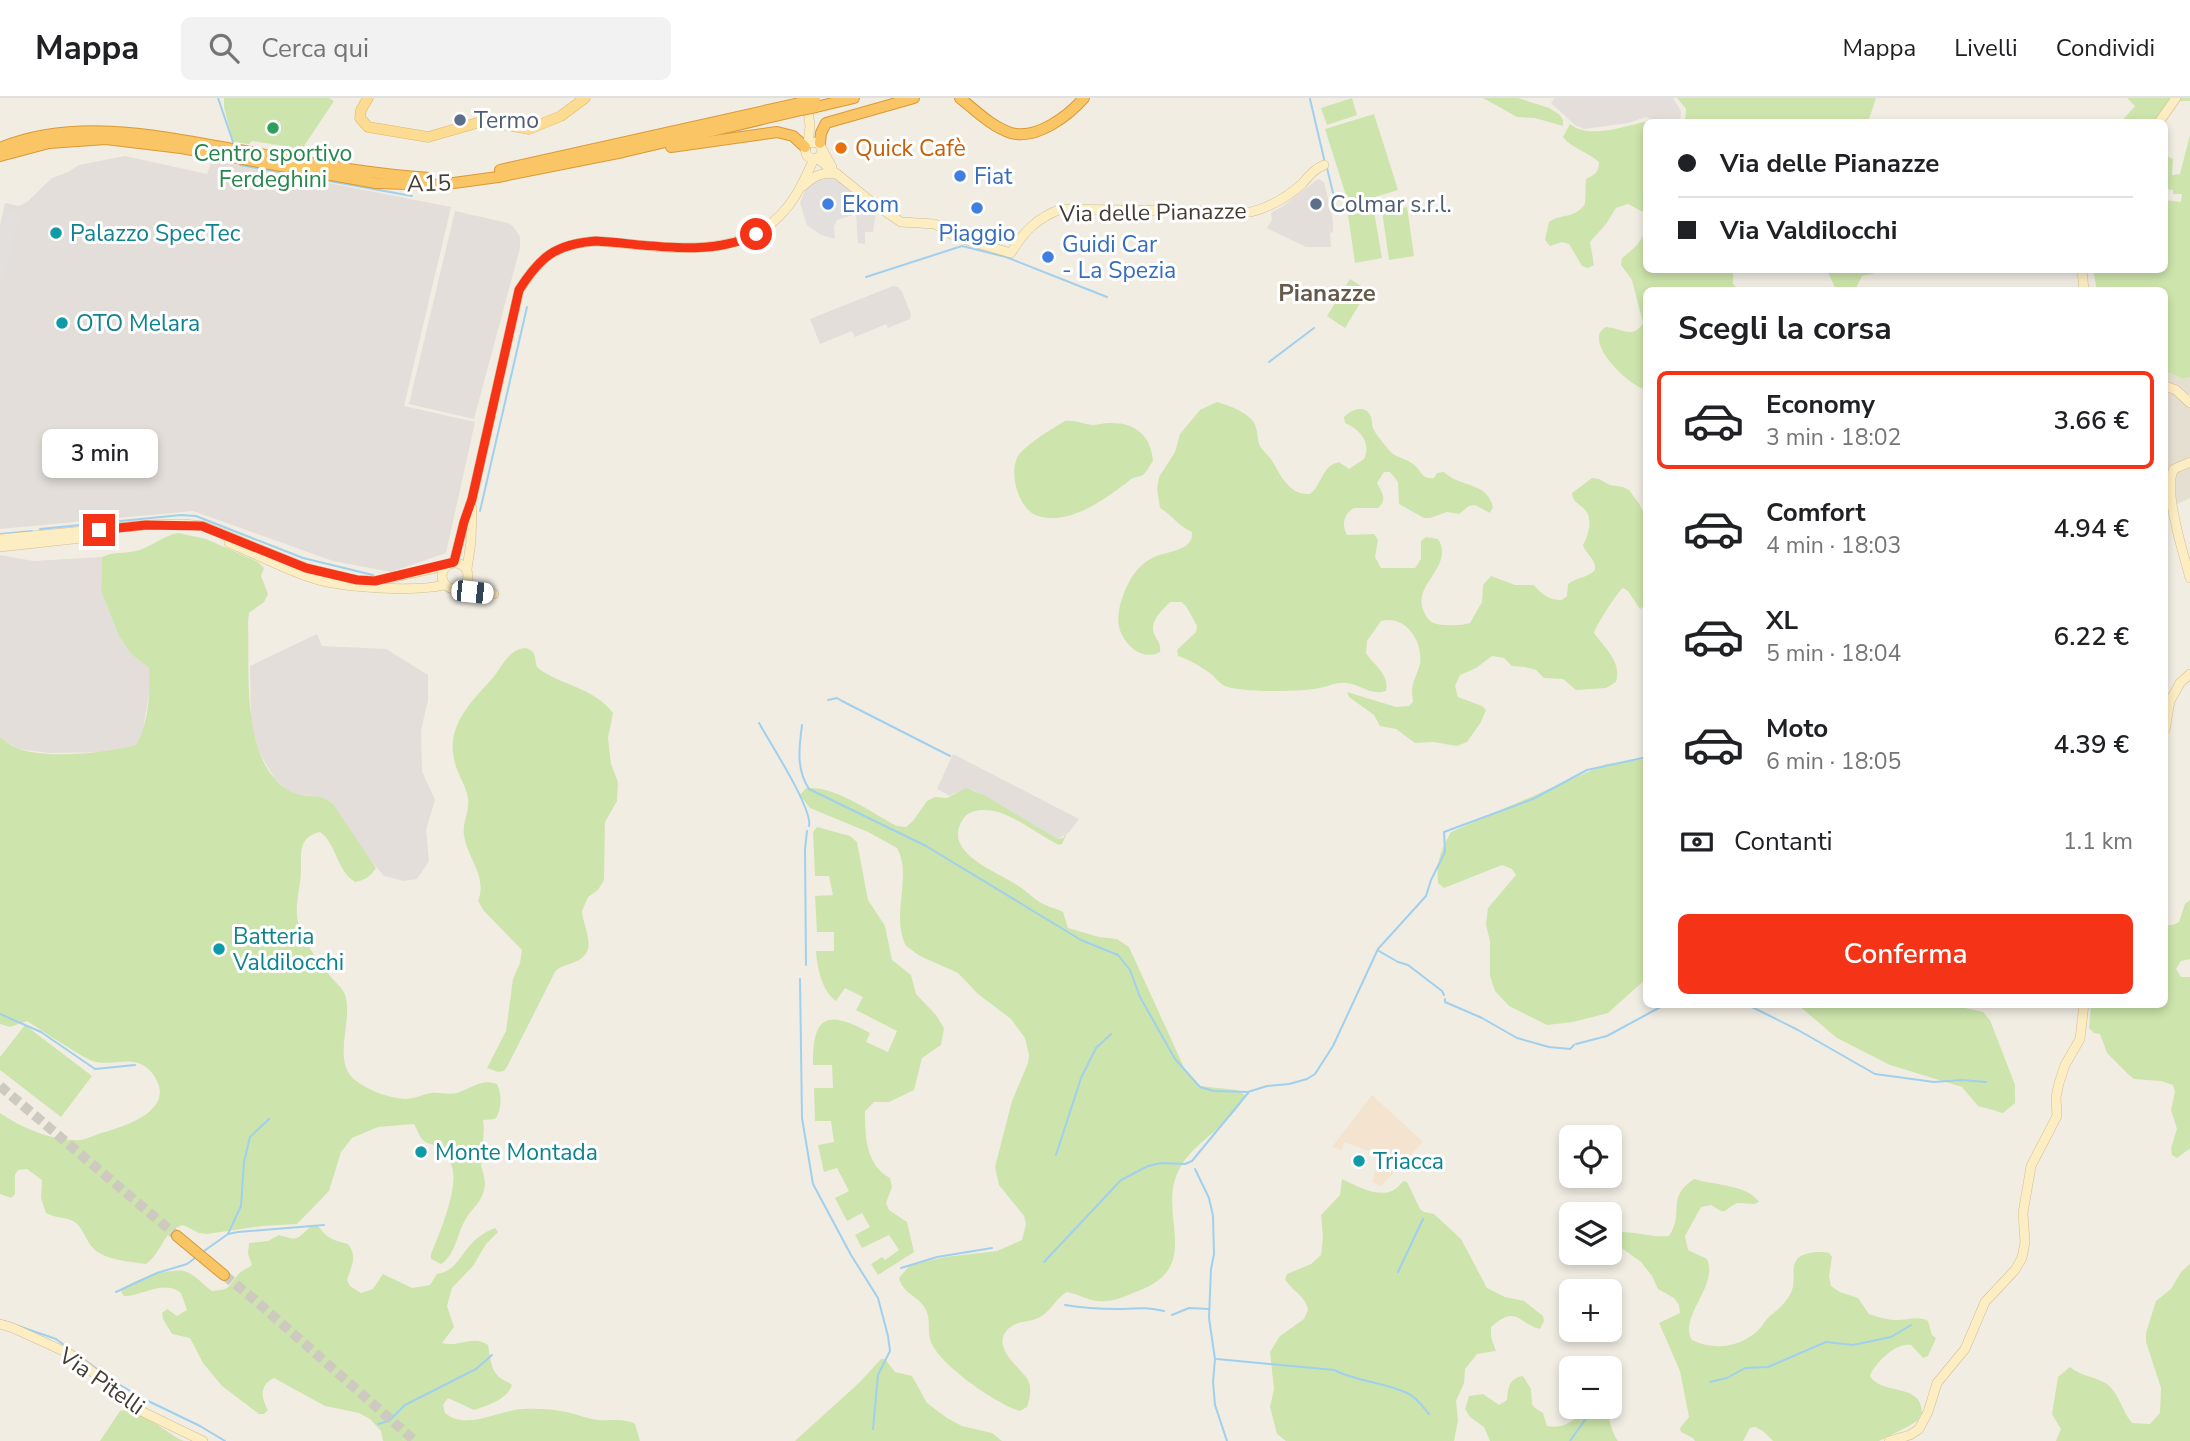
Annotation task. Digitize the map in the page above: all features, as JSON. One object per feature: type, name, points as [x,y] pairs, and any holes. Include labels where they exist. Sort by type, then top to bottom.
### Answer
[{"type":"highway","name":"A15","points":[[497,174],[810,102],[854,98]]},
{"type":"highway","points":[[623,152],[777,132],[793,136],[814,149],[826,123],[914,98]]},
{"type":"highway","points":[[960,98],[997,126],[1020,134],[1056,122],[1068,115],[1084,98]]},
{"type":"highway","name":"A15","points":[[0,156],[49,143],[106,139],[181,148],[376,183],[439,185],[623,152],[810,102]]},
{"type":"highway","name":"A15","points":[[0,148],[49,134],[106,131],[179,139],[379,175],[466,179]]},
{"type":"highway","points":[[177,1236],[224,1275]]},
{"type":"main road","points":[[368,98],[360,110],[360,118],[368,127],[428,137],[484,121],[529,128],[561,116],[585,98]]},
{"type":"street","points":[[2161,119],[2176,98]]},
{"type":"street","name":"Via delle Pianazze","points":[[810,102],[814,149],[874,204],[901,222],[935,224],[956,237],[1011,253],[1030,226],[1042,216],[1061,209],[1251,212],[1282,199],[1316,168],[1324,166]]},
{"type":"street","points":[[444,584],[441,575],[450,564],[472,499],[519,290],[533,268],[548,254],[580,242],[711,248],[756,234],[785,211],[799,189],[814,149]]},
{"type":"street","points":[[799,189],[813,177],[836,172]]},
{"type":"street","points":[[2168,387],[2176,390],[2190,403]]},
{"type":"street","points":[[2190,462],[2174,469],[2169,484],[2190,578]]},
{"type":"street","points":[[457,589],[466,584],[468,579],[472,499]]},
{"type":"street","points":[[7,538],[146,525],[202,526],[306,568],[335,576],[375,581],[450,564],[461,564],[467,569]]},
{"type":"street","points":[[0,547],[167,528],[184,529],[203,532],[314,579],[402,589],[444,584],[457,589],[494,594]]},
{"type":"street","points":[[2168,713],[2170,701],[2180,683],[2190,674]]},
{"type":"street","points":[[1889,1441],[1910,1435],[1919,1429],[1928,1412],[1937,1383],[1965,1349],[1985,1303],[2015,1270],[2022,1258],[2025,1242],[2023,1213],[2031,1166],[2057,1116],[2056,1097],[2059,1083],[2065,1065],[2080,1039],[2084,1026],[2084,1008]]},
{"type":"street","name":"Via Pitelli","points":[[0,1324],[70,1354],[143,1412],[203,1441]]},
{"type":"shaded area","points":[[1555,98],[1673,98],[1681,116],[1680,119],[1646,117],[1628,123],[1584,129],[1575,125],[1551,103]]},
{"type":"shaded area","points":[[125,156],[207,174],[212,160],[451,207],[404,406],[475,422],[446,553],[391,572],[333,561],[193,511],[0,529],[0,226],[5,203],[19,206],[27,202],[52,178],[79,165]]},
{"type":"shaded area","points":[[837,176],[876,212],[873,232],[865,232],[865,244],[858,243],[856,214],[837,220],[834,226],[835,239],[821,235],[807,225],[800,203],[807,186],[813,179]]},
{"type":"shaded area","points":[[1318,179],[1324,182],[1333,221],[1331,247],[1306,247],[1267,228],[1272,220],[1271,213]]},
{"type":"shaded area","points":[[455,211],[508,223],[520,237],[520,248],[474,419],[409,404]]},
{"type":"shaded area","points":[[7,212],[20,213],[2,278],[0,297],[0,231]]},
{"type":"shaded area","points":[[893,286],[902,292],[911,314],[910,319],[888,328],[886,324],[855,337],[852,331],[820,344],[810,319]]},
{"type":"shaded area","points":[[2168,374],[2183,379],[2190,377],[2190,394],[2185,397],[2190,403],[2190,498],[2168,509]]},
{"type":"shaded area","points":[[0,555],[33,561],[102,557],[101,591],[119,636],[131,654],[149,668],[151,683],[142,735],[136,745],[107,752],[49,753],[18,749],[0,737]]},
{"type":"shaded area","points":[[317,634],[322,646],[386,649],[428,675],[428,700],[421,730],[422,771],[435,800],[426,830],[429,861],[417,879],[404,881],[384,876],[317,796],[297,795],[287,790],[275,779],[259,752],[251,724],[250,666]]},
{"type":"shaded area","points":[[953,754],[1079,819],[1069,832],[1058,839],[974,790],[950,796],[937,789]]},
{"type":"shaded area","points":[[1372,1095],[1423,1142],[1381,1186],[1372,1182],[1380,1155],[1344,1142],[1342,1150],[1332,1147]]},
{"type":"green space","name":"Centro sportivo Ferdeghini","points":[[224,98],[329,98],[334,101],[302,149],[252,141],[249,144],[233,142]]},
{"type":"green space","points":[[1352,98],[1357,115],[1327,125],[1321,108]]},
{"type":"green space","points":[[1483,98],[1518,98],[1549,108],[1560,115],[1563,126],[1535,118],[1517,117]]},
{"type":"green space","points":[[1677,98],[1876,98],[1869,119],[1685,119],[1686,109]]},
{"type":"green space","points":[[2127,98],[2190,98],[2190,101],[2172,101],[2159,119],[2124,119],[2135,106]]},
{"type":"green space","points":[[1374,114],[1398,190],[1349,205],[1325,129]]},
{"type":"green space","points":[[1643,122],[1643,212],[1628,204],[1616,208],[1590,242],[1594,265],[1588,268],[1582,266],[1569,244],[1562,242],[1550,246],[1545,240],[1549,222],[1576,212],[1585,204],[1586,179],[1598,168],[1599,162],[1563,137],[1570,124],[1586,131],[1616,129]]},
{"type":"green space","points":[[2190,135],[2190,377],[2183,379],[2168,374],[2168,287],[2096,287],[2094,273],[2168,273],[2168,200],[2181,202],[2182,194],[2173,194],[2173,190],[2168,189],[2168,156],[2173,159],[2172,175],[2180,174]]},
{"type":"green space","points":[[1407,207],[1414,256],[1389,260],[1382,211]]},
{"type":"green space","points":[[1374,211],[1382,258],[1355,263],[1348,215]]},
{"type":"green space","points":[[1643,236],[1643,273],[1733,273],[1733,284],[1736,287],[1643,287],[1643,323],[1632,280],[1621,265],[1622,258]]},
{"type":"green space","points":[[1828,273],[1876,273],[1862,276],[1856,287],[1835,287]]},
{"type":"green space","points":[[1350,279],[1368,290],[1345,328],[1327,316]]},
{"type":"green space","points":[[1643,323],[1643,388],[1629,381],[1610,362],[1599,342],[1600,333],[1606,327],[1626,332],[1639,328]]},
{"type":"green space","points":[[1217,402],[1240,411],[1252,420],[1261,448],[1286,483],[1302,493],[1310,494],[1333,464],[1339,462],[1349,469],[1364,459],[1366,447],[1363,437],[1345,423],[1344,417],[1362,409],[1369,413],[1374,431],[1391,453],[1416,466],[1424,476],[1434,478],[1437,473],[1444,472],[1485,493],[1493,507],[1490,513],[1475,505],[1459,514],[1447,512],[1424,518],[1399,504],[1398,482],[1390,472],[1384,472],[1377,483],[1383,496],[1381,505],[1378,508],[1354,508],[1344,520],[1347,535],[1374,534],[1378,540],[1375,557],[1381,568],[1415,568],[1421,559],[1421,541],[1426,537],[1438,539],[1442,549],[1441,559],[1423,592],[1422,599],[1427,617],[1437,624],[1470,623],[1482,602],[1483,585],[1491,576],[1515,585],[1534,585],[1546,596],[1562,600],[1567,596],[1568,584],[1595,570],[1594,562],[1583,545],[1589,528],[1588,515],[1575,501],[1572,493],[1592,478],[1629,490],[1643,512],[1643,607],[1640,609],[1623,588],[1594,633],[1615,662],[1616,682],[1606,688],[1576,690],[1563,679],[1544,678],[1536,670],[1512,666],[1504,658],[1492,656],[1476,668],[1460,675],[1455,686],[1458,697],[1486,710],[1467,742],[1457,746],[1433,742],[1415,743],[1396,729],[1380,726],[1374,715],[1349,697],[1347,692],[1396,707],[1409,706],[1413,702],[1412,688],[1420,664],[1419,647],[1411,632],[1398,622],[1381,621],[1367,641],[1366,653],[1386,680],[1386,691],[1380,692],[1346,683],[1285,691],[1255,691],[1223,685],[1203,668],[1178,656],[1177,650],[1196,632],[1197,626],[1181,602],[1170,602],[1154,622],[1153,631],[1160,652],[1147,655],[1134,650],[1119,627],[1120,605],[1130,580],[1139,568],[1154,557],[1189,543],[1192,532],[1160,508],[1157,489],[1159,477],[1175,452],[1180,434],[1200,410]]},
{"type":"green space","points":[[1065,421],[1092,425],[1118,423],[1134,428],[1145,437],[1153,461],[1142,475],[1075,514],[1050,518],[1038,516],[1025,507],[1017,491],[1015,464],[1018,456],[1027,447]]},
{"type":"green space","points":[[178,533],[206,539],[258,562],[264,568],[261,576],[268,594],[264,602],[249,613],[248,622],[251,713],[262,758],[273,776],[288,790],[299,795],[322,798],[333,804],[376,868],[367,878],[355,882],[344,871],[330,843],[320,832],[308,837],[303,846],[298,922],[312,951],[345,995],[347,1008],[344,1053],[348,1072],[355,1080],[372,1090],[405,1099],[431,1093],[457,1093],[486,1082],[497,1084],[499,1088],[497,1116],[495,1119],[483,1120],[483,1194],[464,1223],[450,1255],[441,1264],[431,1259],[431,1254],[451,1199],[452,1167],[435,1145],[423,1140],[414,1124],[378,1127],[352,1138],[341,1152],[329,1191],[297,1224],[207,1234],[183,1225],[171,1232],[146,1264],[118,1260],[98,1252],[76,1223],[46,1213],[41,1198],[42,1180],[27,1169],[18,1170],[15,1175],[15,1194],[11,1198],[0,1194],[0,1113],[45,1135],[78,1140],[136,1120],[155,1106],[159,1097],[159,1086],[152,1073],[139,1063],[96,1062],[27,1021],[10,1027],[0,1024],[0,737],[16,748],[46,754],[94,752],[136,745],[148,708],[149,668],[131,654],[119,636],[101,591],[102,557],[132,552]]},
{"type":"green space","points":[[525,648],[533,653],[537,667],[542,671],[589,693],[613,713],[608,738],[611,764],[618,782],[617,801],[605,822],[604,880],[598,890],[588,897],[582,911],[588,939],[587,952],[583,958],[555,972],[508,1065],[504,1071],[498,1072],[487,1068],[506,1031],[513,979],[522,950],[484,911],[478,901],[479,876],[464,835],[468,798],[455,763],[453,739],[467,708],[509,656]]},
{"type":"green space","points":[[1643,759],[1643,982],[1608,1013],[1547,1025],[1509,1006],[1495,991],[1490,976],[1490,942],[1486,924],[1488,908],[1516,875],[1512,869],[1502,865],[1444,888],[1438,883],[1439,862],[1451,832],[1606,764]]},
{"type":"green space","points":[[806,788],[818,788],[841,795],[897,826],[906,827],[927,801],[935,797],[947,798],[966,788],[984,795],[1058,839],[1063,838],[1068,831],[1059,845],[1006,815],[984,810],[966,815],[958,831],[959,841],[974,859],[1041,903],[1063,912],[1068,928],[1117,939],[1129,947],[1187,1074],[1200,1086],[1237,1090],[1245,1095],[1232,1115],[1188,1156],[1181,1166],[1174,1184],[1172,1201],[1175,1252],[1170,1267],[1159,1280],[1109,1301],[1094,1300],[1067,1292],[1039,1318],[1012,1326],[1003,1336],[1005,1350],[1030,1386],[1027,1407],[1020,1411],[984,1392],[945,1362],[931,1342],[926,1310],[904,1288],[899,1278],[910,1265],[945,1257],[997,1251],[1022,1240],[1026,1224],[1024,1216],[999,1185],[995,1167],[1012,1101],[1028,1063],[1025,1038],[1011,1019],[978,994],[958,973],[920,956],[906,946],[900,921],[903,871],[897,848],[868,832],[810,808],[800,795]]},
{"type":"green space","points":[[817,827],[850,836],[857,842],[868,900],[885,926],[892,960],[911,975],[916,994],[944,1028],[941,1045],[922,1058],[914,1090],[889,1102],[874,1102],[865,1111],[868,1149],[876,1166],[890,1178],[892,1187],[886,1203],[889,1210],[907,1222],[914,1252],[878,1275],[871,1264],[882,1257],[885,1260],[899,1250],[889,1235],[862,1248],[855,1235],[870,1227],[862,1213],[847,1221],[835,1198],[849,1191],[837,1168],[824,1172],[818,1145],[834,1142],[831,1121],[815,1121],[814,1088],[833,1088],[832,1065],[813,1065],[813,1048],[820,1027],[825,1021],[833,1019],[855,1025],[870,1033],[866,1042],[888,1052],[897,1031],[856,1010],[863,997],[845,988],[836,1001],[821,979],[816,951],[834,951],[834,932],[817,932],[815,896],[833,895],[829,876],[815,876],[813,832]]},
{"type":"green space","points":[[2190,900],[2190,959],[2181,961],[2176,969],[2181,977],[2190,977],[2190,1151],[2189,1149],[2177,1158],[2172,1155],[2171,1148],[2177,1129],[2171,1110],[2175,1092],[2173,1085],[2161,1081],[2134,1079],[2107,1053],[2100,1034],[2089,1028],[2091,1008],[2168,1008],[2168,925],[2179,922],[2185,904]]},
{"type":"green space","points":[[1802,1008],[1965,1008],[1983,1012],[1990,1020],[2015,1085],[2015,1103],[2003,1113],[1978,1106],[1962,1087],[1890,1065],[1837,1038]]},
{"type":"green space","points":[[25,1025],[92,1076],[61,1117],[0,1070],[0,1057]]},
{"type":"green space","points":[[1342,1179],[1366,1190],[1382,1193],[1397,1188],[1403,1181],[1407,1182],[1420,1209],[1434,1214],[1461,1239],[1487,1288],[1505,1297],[1524,1301],[1543,1316],[1540,1329],[1512,1316],[1491,1327],[1496,1351],[1477,1354],[1465,1369],[1464,1383],[1456,1401],[1458,1420],[1454,1441],[1286,1441],[1277,1434],[1270,1407],[1274,1389],[1270,1352],[1280,1336],[1304,1319],[1308,1310],[1305,1301],[1285,1279],[1287,1274],[1311,1264],[1321,1255],[1321,1215],[1340,1195]]},
{"type":"green space","points":[[1694,1179],[1739,1189],[1754,1196],[1759,1202],[1737,1203],[1724,1211],[1711,1205],[1701,1207],[1685,1236],[1688,1250],[1707,1259],[1709,1269],[1708,1280],[1690,1321],[1692,1340],[1724,1346],[1747,1339],[1788,1299],[1793,1286],[1794,1265],[1798,1258],[1813,1252],[1829,1253],[1832,1257],[1829,1277],[1831,1286],[1858,1298],[1869,1314],[1893,1320],[1916,1318],[1928,1321],[1932,1335],[1936,1338],[1928,1356],[1923,1358],[1911,1345],[1899,1347],[1876,1365],[1870,1376],[1883,1386],[1916,1397],[1922,1413],[1917,1421],[1879,1441],[1773,1441],[1755,1427],[1750,1428],[1743,1441],[1695,1441],[1681,1432],[1680,1428],[1689,1417],[1680,1371],[1659,1323],[1680,1313],[1679,1305],[1674,1298],[1658,1289],[1641,1262],[1622,1248],[1622,1232],[1669,1236],[1676,1220],[1678,1199],[1685,1186]]},
{"type":"green space","points":[[311,1226],[318,1226],[331,1238],[348,1244],[353,1258],[347,1280],[350,1286],[361,1293],[373,1289],[383,1274],[412,1288],[430,1285],[437,1274],[453,1267],[476,1239],[495,1228],[498,1232],[486,1244],[473,1266],[452,1288],[447,1306],[454,1327],[442,1343],[477,1341],[488,1345],[495,1372],[512,1385],[502,1398],[474,1410],[448,1398],[443,1405],[445,1413],[454,1418],[473,1420],[514,1410],[556,1410],[594,1419],[631,1422],[635,1424],[640,1441],[383,1441],[381,1431],[370,1419],[359,1413],[325,1406],[274,1378],[266,1384],[263,1392],[268,1410],[259,1414],[222,1386],[203,1363],[190,1338],[172,1334],[162,1313],[167,1309],[177,1316],[187,1310],[181,1293],[168,1288],[124,1296],[121,1292],[140,1279],[178,1271],[191,1274],[212,1291],[225,1289],[252,1265],[248,1254],[249,1243],[268,1241],[279,1235],[297,1238]]},
{"type":"green space","points":[[2190,1264],[2190,1441],[2056,1441],[2061,1429],[2052,1414],[2058,1377],[2070,1367],[2107,1384],[2132,1423],[2150,1424],[2160,1413],[2161,1388],[2146,1342],[2146,1333],[2156,1301],[2171,1289],[2181,1272]]},
{"type":"green space","points":[[881,1359],[885,1359],[895,1372],[912,1376],[927,1403],[947,1418],[962,1426],[992,1433],[1002,1441],[795,1441],[860,1382]]},
{"type":"green space","points":[[1523,1376],[1531,1389],[1532,1404],[1543,1413],[1547,1426],[1559,1426],[1574,1419],[1609,1419],[1618,1441],[1490,1441],[1484,1427],[1470,1417],[1465,1409],[1469,1396],[1483,1394],[1499,1405],[1507,1400],[1512,1381]]},
{"type":"green space","points":[[132,1408],[184,1441],[100,1441],[120,1411]]},
{"type":"waterway","points":[[218,98],[233,142]]},
{"type":"waterway","points":[[1310,99],[1325,163]]},
{"type":"waterway","points":[[240,165],[412,196]]},
{"type":"waterway","points":[[1327,168],[1336,205]]},
{"type":"waterway","points":[[866,277],[962,246],[1006,257],[1107,297]]},
{"type":"waterway","points":[[480,511],[527,307]]},
{"type":"waterway","points":[[1269,362],[1314,328]]},
{"type":"waterway","points":[[40,529],[181,515],[196,516],[303,558],[373,575]]},
{"type":"waterway","points":[[0,534],[32,531]]},
{"type":"waterway","points":[[828,700],[837,698],[950,756]]},
{"type":"waterway","points":[[759,723],[798,791],[809,826]]},
{"type":"waterway","points":[[802,725],[800,766],[809,789],[926,846],[1081,940],[1118,955],[1130,970],[1140,997],[1175,1059],[1200,1087],[1214,1091],[1248,1092],[1267,1086],[1289,1084],[1315,1074],[1333,1046],[1378,949],[1426,896],[1445,852],[1444,832],[1533,799],[1587,770],[1643,758]]},
{"type":"waterway","points":[[806,965],[807,831]]},
{"type":"waterway","points":[[1379,951],[1408,965],[1444,995]]},
{"type":"waterway","points":[[800,979],[802,1118],[813,1184],[851,1255],[878,1298],[888,1336],[890,1351],[878,1375],[873,1429]]},
{"type":"waterway","points":[[1445,999],[1445,1002],[1482,1018],[1517,1038],[1549,1047],[1570,1049],[1574,1045]]},
{"type":"waterway","points":[[1576,1044],[1607,1036],[1659,1008]]},
{"type":"waterway","points":[[1754,1008],[1875,1074],[1934,1082],[1986,1082]]},
{"type":"waterway","points":[[0,1014],[41,1032],[95,1069],[135,1065]]},
{"type":"waterway","points":[[1056,1155],[1081,1078],[1096,1048],[1111,1034]]},
{"type":"waterway","points":[[1044,1262],[1121,1180],[1148,1166],[1161,1163],[1185,1164],[1192,1161],[1248,1093]]},
{"type":"waterway","points":[[228,1234],[241,1206],[244,1162],[250,1137],[269,1119]]},
{"type":"waterway","points":[[1195,1169],[1209,1198],[1213,1216],[1214,1254],[1209,1318],[1215,1359],[1215,1405],[1227,1441]]},
{"type":"waterway","points":[[1398,1272],[1423,1219]]},
{"type":"waterway","points":[[204,1251],[228,1234],[324,1225]]},
{"type":"waterway","points":[[901,1268],[937,1257],[992,1248]]},
{"type":"waterway","points":[[116,1292],[157,1273],[187,1264],[195,1258]]},
{"type":"waterway","points":[[1065,1305],[1164,1311]]},
{"type":"waterway","points":[[1172,1315],[1189,1308],[1209,1309]]},
{"type":"waterway","points":[[4,1321],[56,1339],[140,1397],[225,1441]]},
{"type":"waterway","points":[[1710,1382],[1727,1378],[1745,1368],[1768,1367],[1826,1342],[1853,1345],[1891,1337],[1911,1325]]},
{"type":"waterway","points":[[378,1424],[389,1421],[405,1405],[476,1369],[492,1355]]},
{"type":"waterway","points":[[1217,1359],[1334,1370],[1409,1394],[1429,1414]]},
{"type":"waterway","points":[[1570,1441],[1586,1419]]},
{"type":"tunnel","points":[[0,1086],[177,1236]]},
{"type":"tunnel","points":[[224,1275],[415,1441]]},
{"type":"place","name":"Termo","points":[[460,120]]},
{"type":"place","name":"Centro sportivo Ferdeghini","points":[[273,128]]},
{"type":"place","name":"Quick Cafè","points":[[841,148]]},
{"type":"place","name":"Fiat","points":[[960,176]]},
{"type":"place","name":"Ekom","points":[[828,204]]},
{"type":"place","name":"Colmar s.r.l.","points":[[1316,204]]},
{"type":"place","name":"Piaggio","points":[[977,208]]},
{"type":"place","name":"Palazzo SpecTec","points":[[56,233]]},
{"type":"place","name":"Guidi Car - La Spezia","points":[[1048,257]]},
{"type":"place","name":"OTO Melara","points":[[62,323]]},
{"type":"place","name":"Batteria Valdilocchi","points":[[219,949]]},
{"type":"place","name":"Monte Montada","points":[[421,1152]]},
{"type":"place","name":"Triacca","points":[[1359,1161]]},
{"type":"district","name":"Pianazze","points":[[1327,293]]},
{"type":"route","points":[[99,530],[146,525],[202,526],[306,568],[357,580],[375,581],[446,566],[454,562],[457,555],[519,290],[533,268],[548,254],[580,242],[711,248],[756,234]]}]
